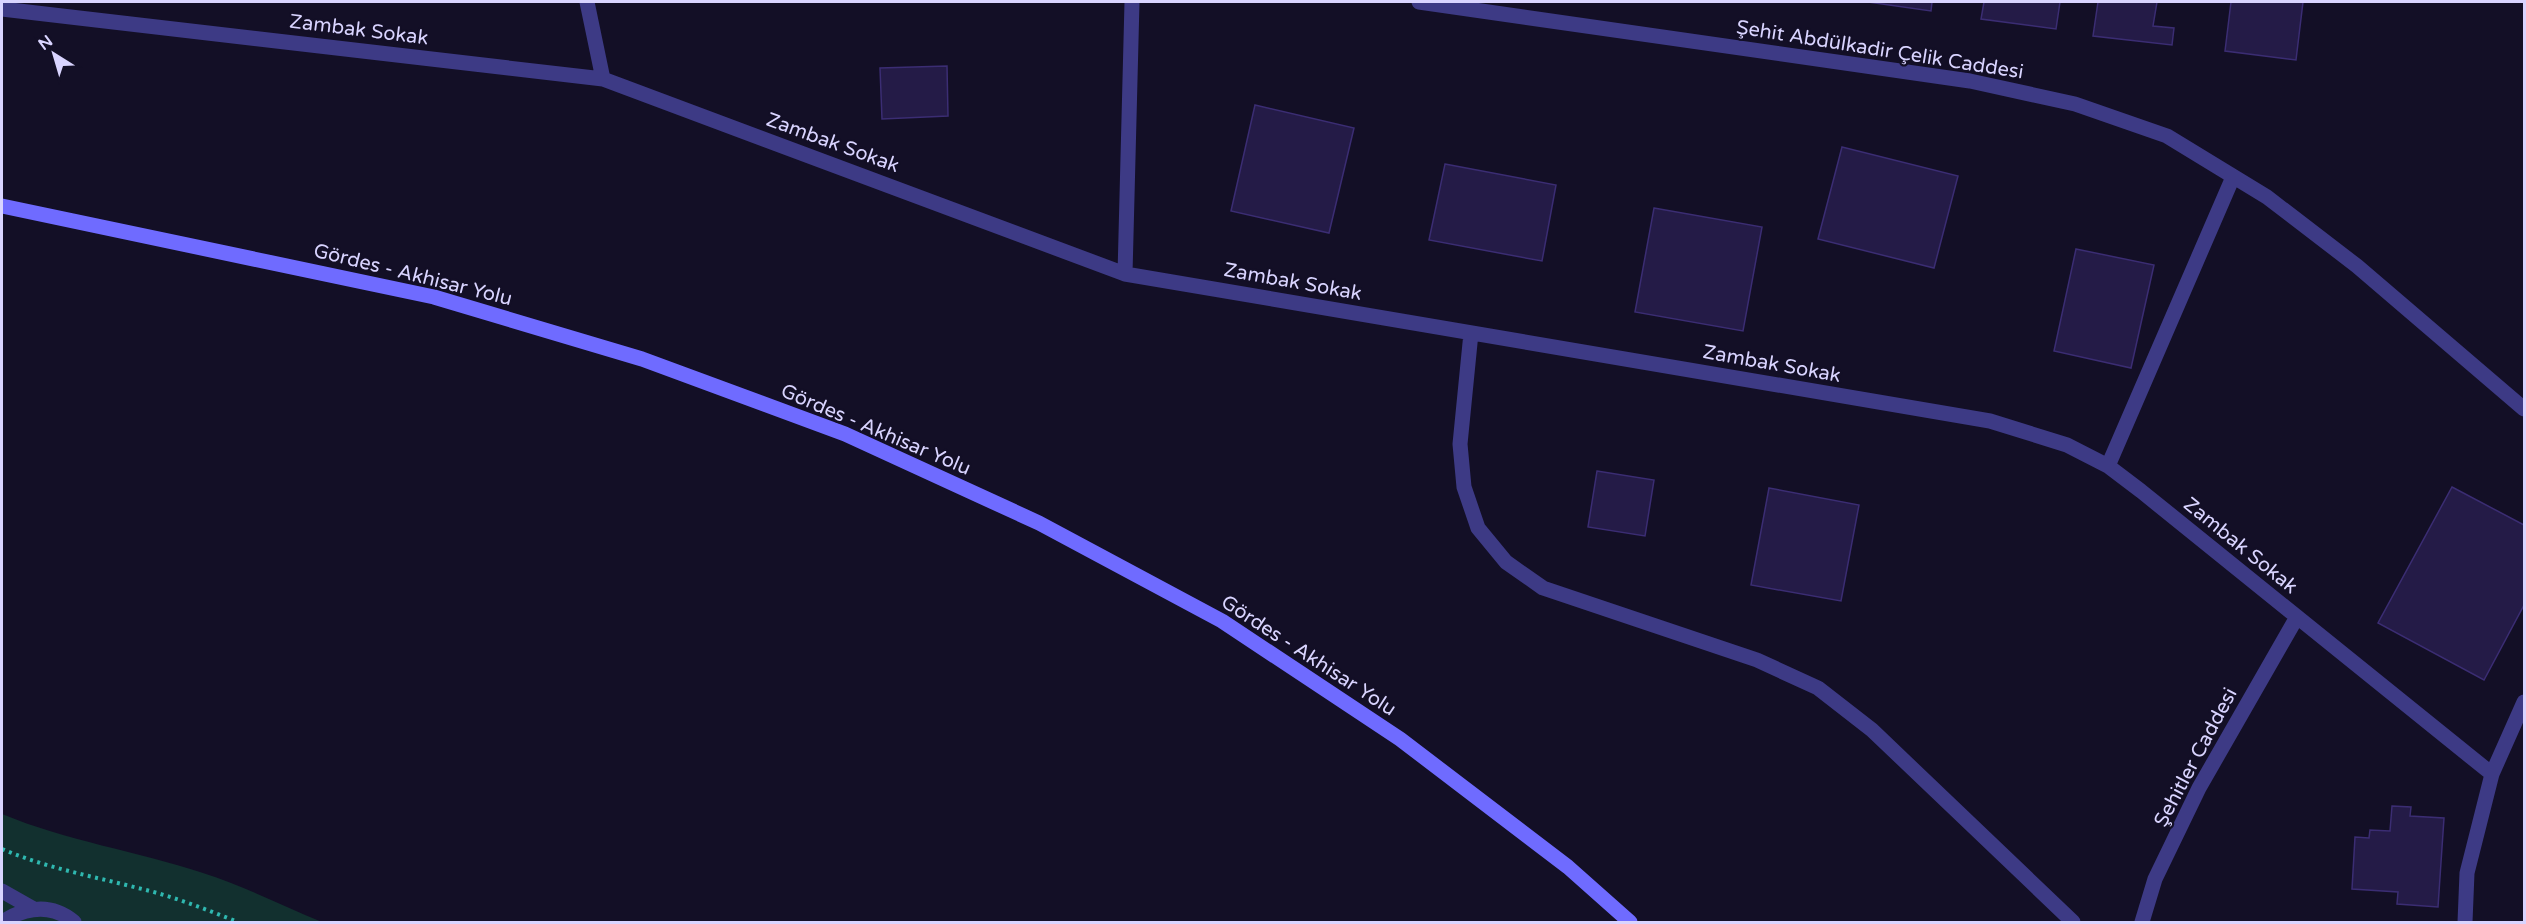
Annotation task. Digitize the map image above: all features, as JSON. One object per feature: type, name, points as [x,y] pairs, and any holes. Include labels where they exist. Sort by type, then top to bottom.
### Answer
[{"type":"main road","name":"Gördes - Akhisar Yolu","points":[[2,206],[434,297],[642,358],[845,434],[1039,523],[1222,621],[1400,739],[1568,867],[1630,922]]},
{"type":"street","points":[[586,2],[603,79]]},
{"type":"street","points":[[1125,274],[1132,2]]},
{"type":"street","name":"Şehit Abdülkadir Çelik Caddesi","points":[[1419,2],[1970,81],[2075,104],[2167,136],[2267,197],[2357,266],[2524,409]]},
{"type":"street","name":"Zambak Sokak","points":[[2,9],[603,79],[1125,274],[1990,421],[2067,445],[2108,466],[2492,774]]},
{"type":"street","points":[[2108,466],[2233,177]]},
{"type":"street","points":[[1471,333],[1460,444],[1464,488],[1478,528],[1506,562],[1543,588],[1757,660],[1818,688],[1872,730],[2073,922]]},
{"type":"street","name":"Şehitler Caddesi","points":[[2142,922],[2155,879],[2199,788],[2296,617]]},
{"type":"street","points":[[2465,922],[2467,873],[2492,774],[2524,702]]},
{"type":"street","points":[[2,891],[32,908],[50,910],[74,922]]},
{"type":"street","points":[[2,922],[32,908]]},
{"type":"path","points":[[2,849],[29,861],[140,888],[195,905],[238,922]]},
{"type":"green space","points":[[2,814],[51,832],[218,878],[322,922],[2,922]]},
{"type":"building","points":[[1868,2],[1932,2],[1931,11]]},
{"type":"building","points":[[1984,2],[2060,2],[2056,29],[1981,19]]},
{"type":"building","points":[[2098,2],[2157,2],[2153,26],[2174,28],[2172,45],[2093,36]]},
{"type":"building","points":[[2231,2],[2303,2],[2296,60],[2225,51]]},
{"type":"building","points":[[947,66],[948,116],[882,119],[880,68]]},
{"type":"building","points":[[1255,105],[1354,128],[1329,233],[1231,211]]},
{"type":"building","points":[[1842,147],[1958,176],[1934,268],[1818,239]]},
{"type":"building","points":[[1445,164],[1556,185],[1542,261],[1429,240]]},
{"type":"building","points":[[1654,208],[1762,227],[1743,331],[1635,312]]},
{"type":"building","points":[[2076,249],[2154,265],[2131,368],[2054,351]]},
{"type":"building","points":[[1597,471],[1654,480],[1645,536],[1588,527]]},
{"type":"building","points":[[2452,487],[2524,525],[2524,605],[2484,680],[2378,623]]},
{"type":"building","points":[[1769,488],[1859,505],[1841,601],[1751,585]]},
{"type":"building","points":[[2392,806],[2411,807],[2410,816],[2444,818],[2438,907],[2397,904],[2398,892],[2352,889],[2355,837],[2369,838],[2370,830],[2390,831]]}]
